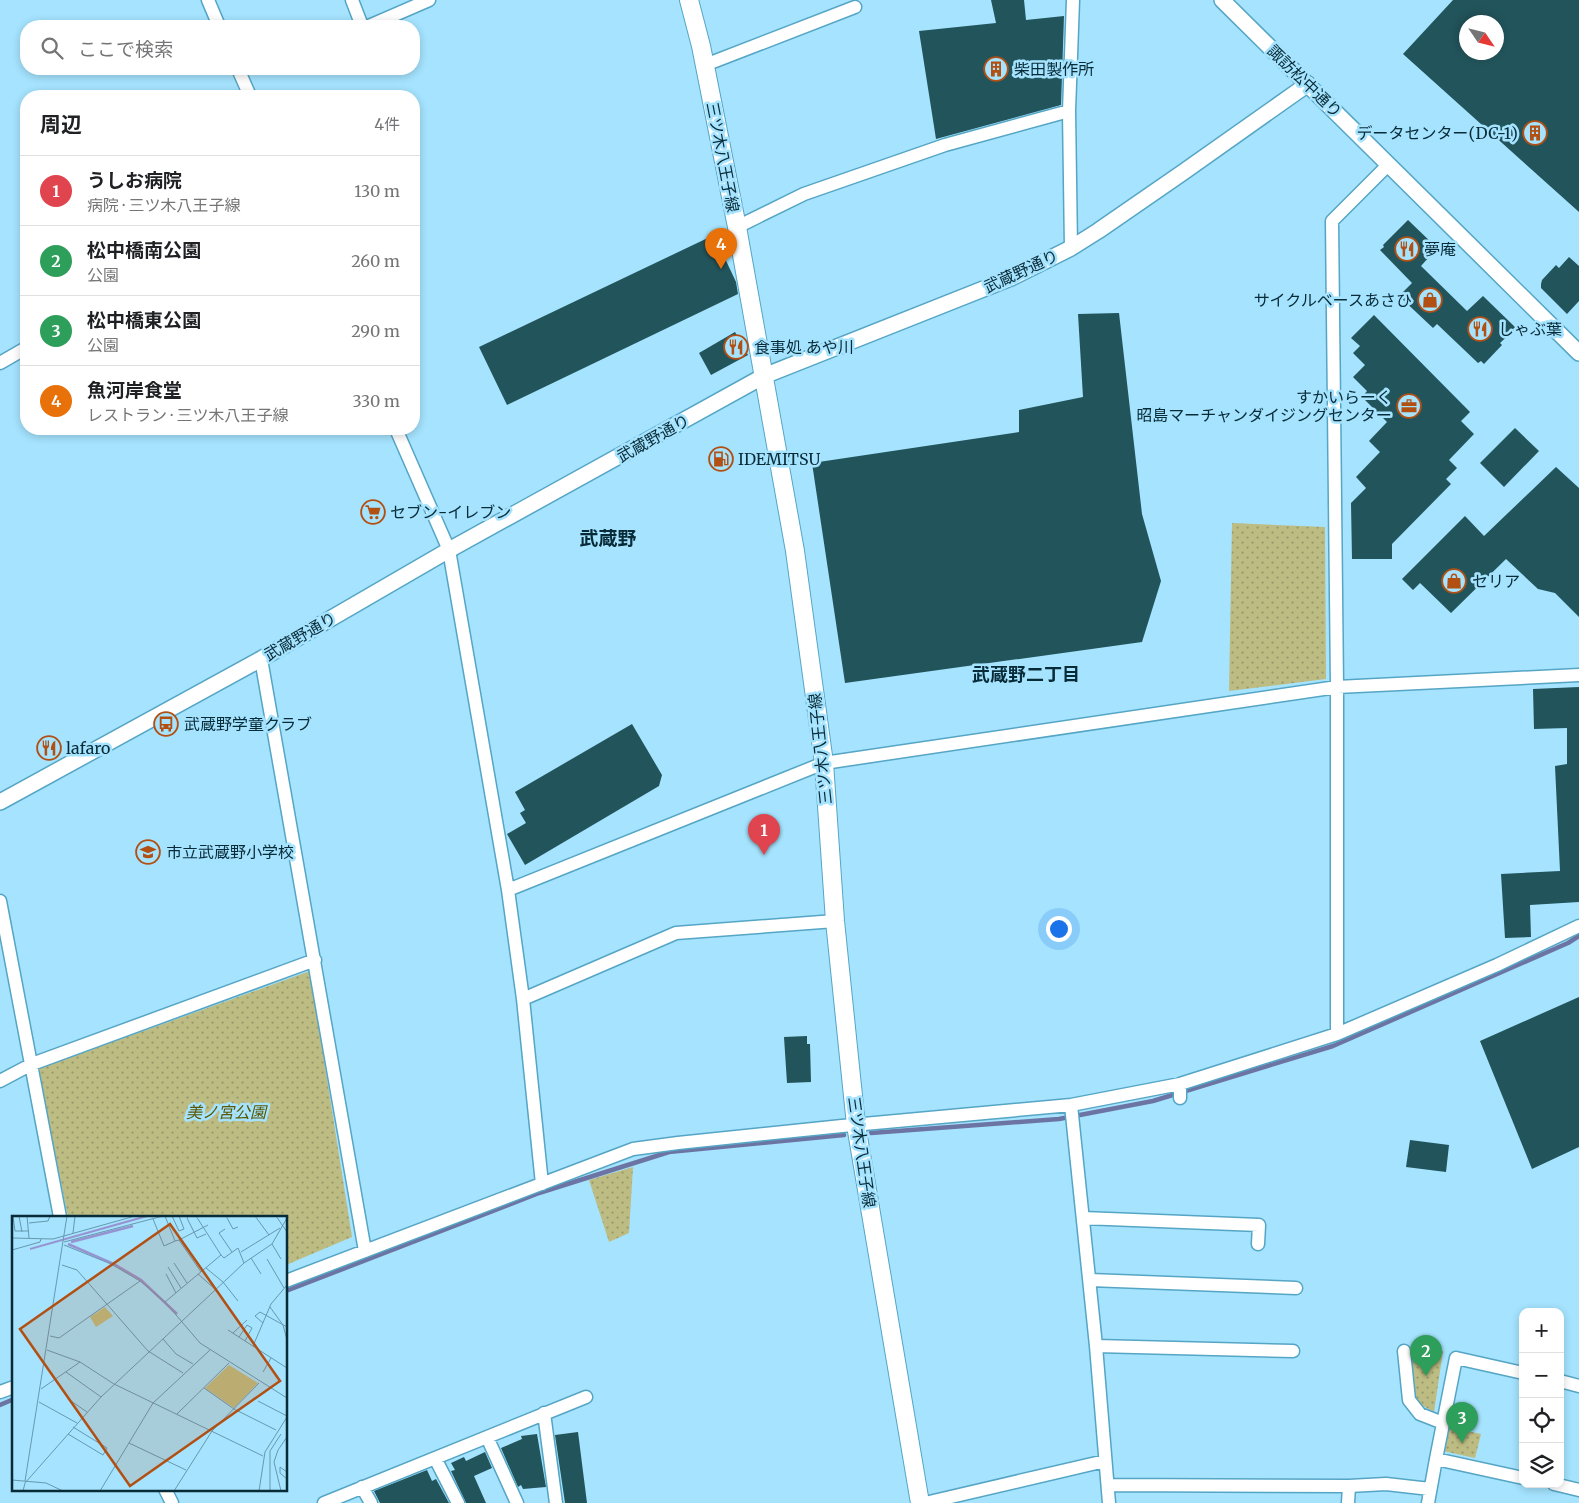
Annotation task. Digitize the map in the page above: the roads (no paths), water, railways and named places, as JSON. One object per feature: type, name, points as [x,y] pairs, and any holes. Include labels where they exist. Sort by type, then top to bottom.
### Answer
[{"type":"main road","name":"三ツ木八王子線","points":[[689,0],[705,64],[737,227],[795,551],[824,763],[835,921],[856,1125],[920,1503]]},
{"type":"street","points":[[208,0],[216,20]]},
{"type":"street","points":[[352,0],[360,20]]},
{"type":"street","points":[[383,20],[429,0]]},
{"type":"street","points":[[1071,248],[1070,111],[1073,0]]},
{"type":"street","name":"諏訪松中通り","points":[[1222,0],[1579,353]]},
{"type":"street","points":[[705,64],[855,7]]},
{"type":"street","points":[[241,75],[247,90]]},
{"type":"street","name":"武蔵野通り","points":[[0,802],[261,659],[450,550],[764,376],[1011,278],[1071,248],[1175,178],[1308,84]]},
{"type":"street","points":[[737,227],[804,194],[945,145],[1070,111]]},
{"type":"street","points":[[1337,1034],[1337,687],[1332,221],[1389,164]]},
{"type":"street","points":[[0,362],[20,351]]},
{"type":"street","points":[[399,435],[450,550],[508,890],[523,999],[542,1184]]},
{"type":"street","points":[[261,659],[365,1251]]},
{"type":"street","points":[[508,890],[824,763],[1337,687],[1579,675]]},
{"type":"street","points":[[0,901],[60,1216]]},
{"type":"street","points":[[523,999],[676,933],[835,921]]},
{"type":"street","points":[[288,1281],[633,1149],[856,1125],[1071,1107],[1180,1090],[1337,1034],[1497,965],[1579,926]]},
{"type":"street","points":[[0,1082],[32,1064],[315,960]]},
{"type":"street","points":[[1071,1107],[1090,1280],[1109,1503]]},
{"type":"street","points":[[1083,1218],[1259,1225],[1258,1244]]},
{"type":"street","points":[[1090,1280],[1296,1288]]},
{"type":"street","points":[[1096,1346],[1293,1352]]},
{"type":"street","points":[[1404,1351],[1409,1400],[1420,1414],[1443,1423]]},
{"type":"street","points":[[1428,1503],[1456,1358],[1519,1372]]},
{"type":"street","points":[[1564,1383],[1579,1386]]},
{"type":"street","points":[[0,1392],[12,1388]]},
{"type":"street","points":[[324,1503],[586,1397]]},
{"type":"street","points":[[544,1413],[556,1503]]},
{"type":"street","points":[[486,1437],[517,1503]]},
{"type":"street","points":[[435,1458],[458,1503]]},
{"type":"street","points":[[1436,1459],[1519,1477]]},
{"type":"street","points":[[925,1503],[1105,1461]]},
{"type":"street","points":[[1108,1485],[1349,1486],[1386,1484],[1430,1489]]},
{"type":"street","points":[[1348,1503],[1349,1486]]},
{"type":"street","points":[[1564,1486],[1579,1490]]},
{"type":"street","points":[[362,1487],[371,1503]]},
{"type":"street","points":[[166,1490],[172,1503]]},
{"type":"waterway","points":[[871,1133],[1059,1119],[1153,1101],[1333,1046],[1568,943],[1579,936]]},
{"type":"waterway","points":[[288,1290],[539,1193],[669,1152],[844,1135]]},
{"type":"waterway","points":[[0,1405],[12,1400]]},
{"type":"place","name":"柴田製作所","points":[[996,69]]},
{"type":"place","name":"データセンター(DC-1)","points":[[1535,133]]},
{"type":"place","name":"夢庵","points":[[1407,249]]},
{"type":"place","name":"魚河岸食堂","points":[[721,269]]},
{"type":"place","name":"サイクルベースあさひ","points":[[1430,300]]},
{"type":"place","name":"しゃぶ葉","points":[[1480,329]]},
{"type":"place","name":"食事処 あや川","points":[[736,347]]},
{"type":"place","name":"すかいらーく 昭島マーチャンダイジングセンター","points":[[1409,406]]},
{"type":"place","name":"IDEMITSU","points":[[721,459]]},
{"type":"place","name":"セブン-イレブン","points":[[373,512]]},
{"type":"place","name":"セリア","points":[[1454,581]]},
{"type":"place","name":"武蔵野学童クラブ","points":[[166,724]]},
{"type":"place","name":"lafaro","points":[[49,748]]},
{"type":"place","name":"市立武蔵野小学校","points":[[148,852]]},
{"type":"place","name":"うしお病院","points":[[764,855]]},
{"type":"place","name":"松中橋南公園","points":[[1426,1376]]},
{"type":"place","name":"松中橋東公園","points":[[1462,1443]]},
{"type":"district","name":"武蔵野","points":[[608,538]]},
{"type":"district","name":"武蔵野二丁目","points":[[1026,675]]},
{"type":"park label","name":"美ノ宮公園","points":[[226,1112]]}]
